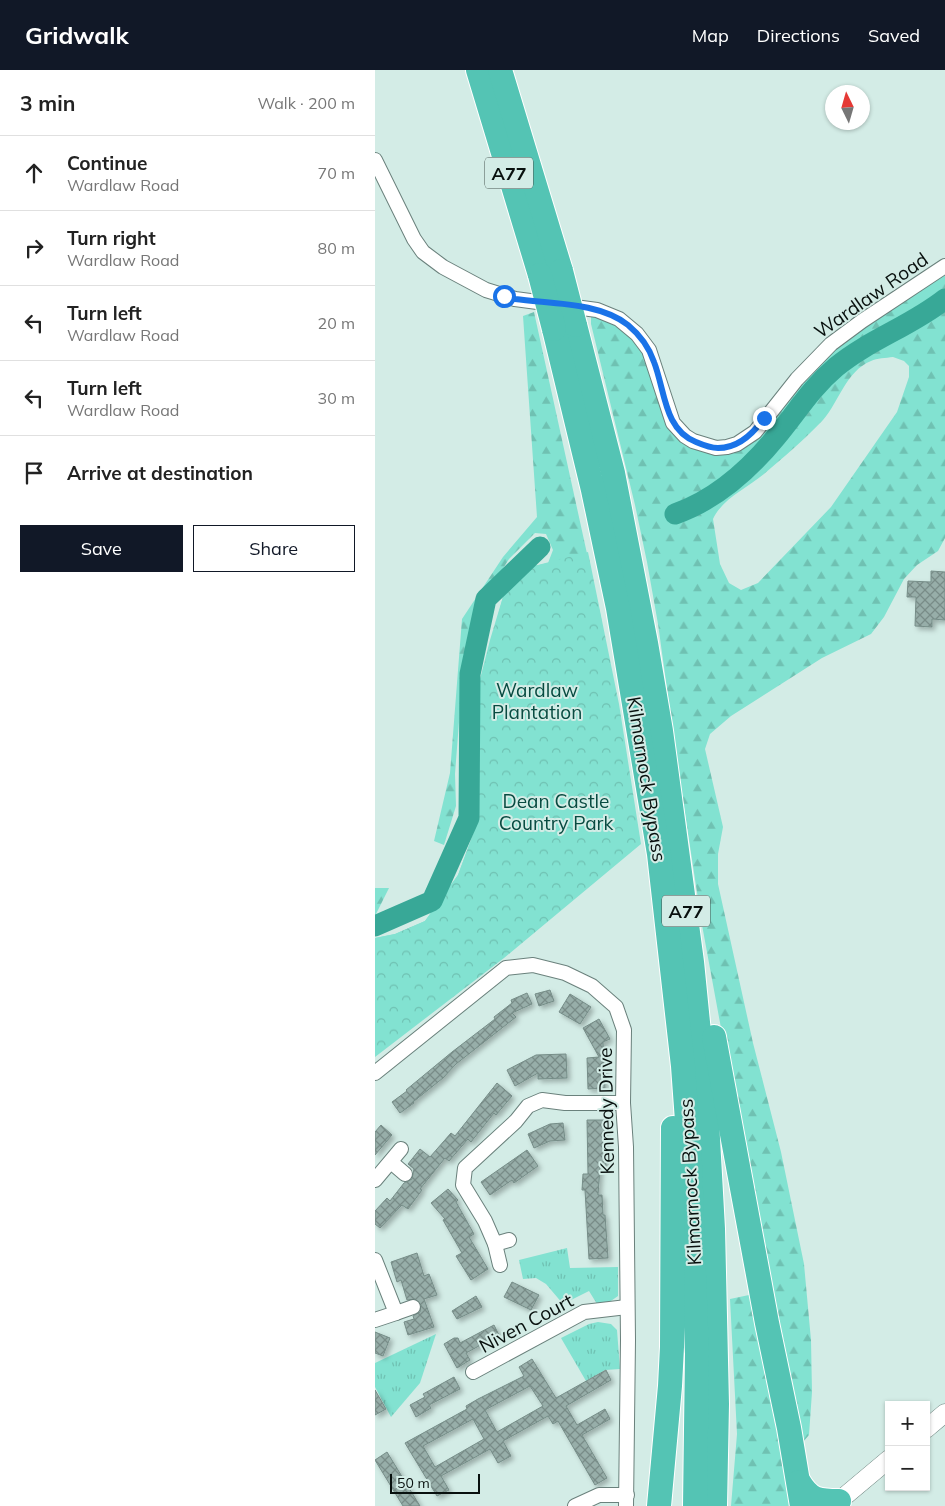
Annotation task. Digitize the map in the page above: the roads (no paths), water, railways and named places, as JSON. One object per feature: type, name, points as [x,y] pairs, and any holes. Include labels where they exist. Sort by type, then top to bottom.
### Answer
[{"type":"highway","name":"Kilmarnock Bypass","points":[[479,70],[550,273]]},
{"type":"highway","name":"Kilmarnock Bypass","points":[[500,70],[564,327],[613,473],[661,731],[692,962],[706,1103],[713,1229],[717,1396],[715,1506]]},
{"type":"highway","name":"Kilmarnock Bypass","points":[[564,327],[593,490],[627,656],[659,854],[676,1005],[687,1116],[695,1264],[698,1402],[695,1506]]},
{"type":"highway","name":"A77","points":[[692,962],[708,1004],[802,1506]]},
{"type":"highway","name":"A77","points":[[659,1506],[672,1347],[674,1230],[671,1060],[676,1005]]},
{"type":"highway","name":"A77","points":[[799,1482],[808,1506]]},
{"type":"highway","points":[[799,1482],[804,1490],[815,1499],[836,1504]]},
{"type":"street","name":"Wardlaw Road","points":[[375,160],[414,239],[423,252],[443,267],[487,290],[515,299],[597,310],[619,319],[637,334],[649,350],[673,423],[685,436],[693,441],[716,448],[737,444],[755,432],[797,379],[831,344],[945,266]]},
{"type":"street","name":"Kennedy Drive","points":[[375,1073],[506,968],[533,965],[565,973],[592,986],[615,1006],[624,1030],[627,1500]]},
{"type":"street","points":[[501,1265],[495,1244],[485,1221],[463,1185],[465,1168],[516,1121],[528,1106],[542,1100],[565,1103],[623,1103]]},
{"type":"street","points":[[375,1180],[401,1149]]},
{"type":"street","points":[[391,1162],[405,1174]]},
{"type":"street","points":[[495,1244],[509,1240]]},
{"type":"street","points":[[375,1260],[396,1313]]},
{"type":"street","points":[[375,1320],[413,1307]]},
{"type":"street","name":"Niven Court","points":[[473,1372],[584,1312],[627,1307]]},
{"type":"street","points":[[930,1425],[945,1413]]},
{"type":"street","points":[[836,1504],[885,1462]]},
{"type":"street","points":[[575,1506],[599,1495],[627,1500]]},
{"type":"waterway","points":[[675,514],[704,501],[743,472],[766,449],[804,401],[836,367],[863,348],[932,309],[945,299]]},
{"type":"waterway","points":[[375,926],[432,901],[469,818],[470,674],[486,599],[540,547]]},
{"type":"park label","name":"Wardlaw Plantation","points":[[537,701]]},
{"type":"park label","name":"Dean Castle Country Park","points":[[556,812]]}]
